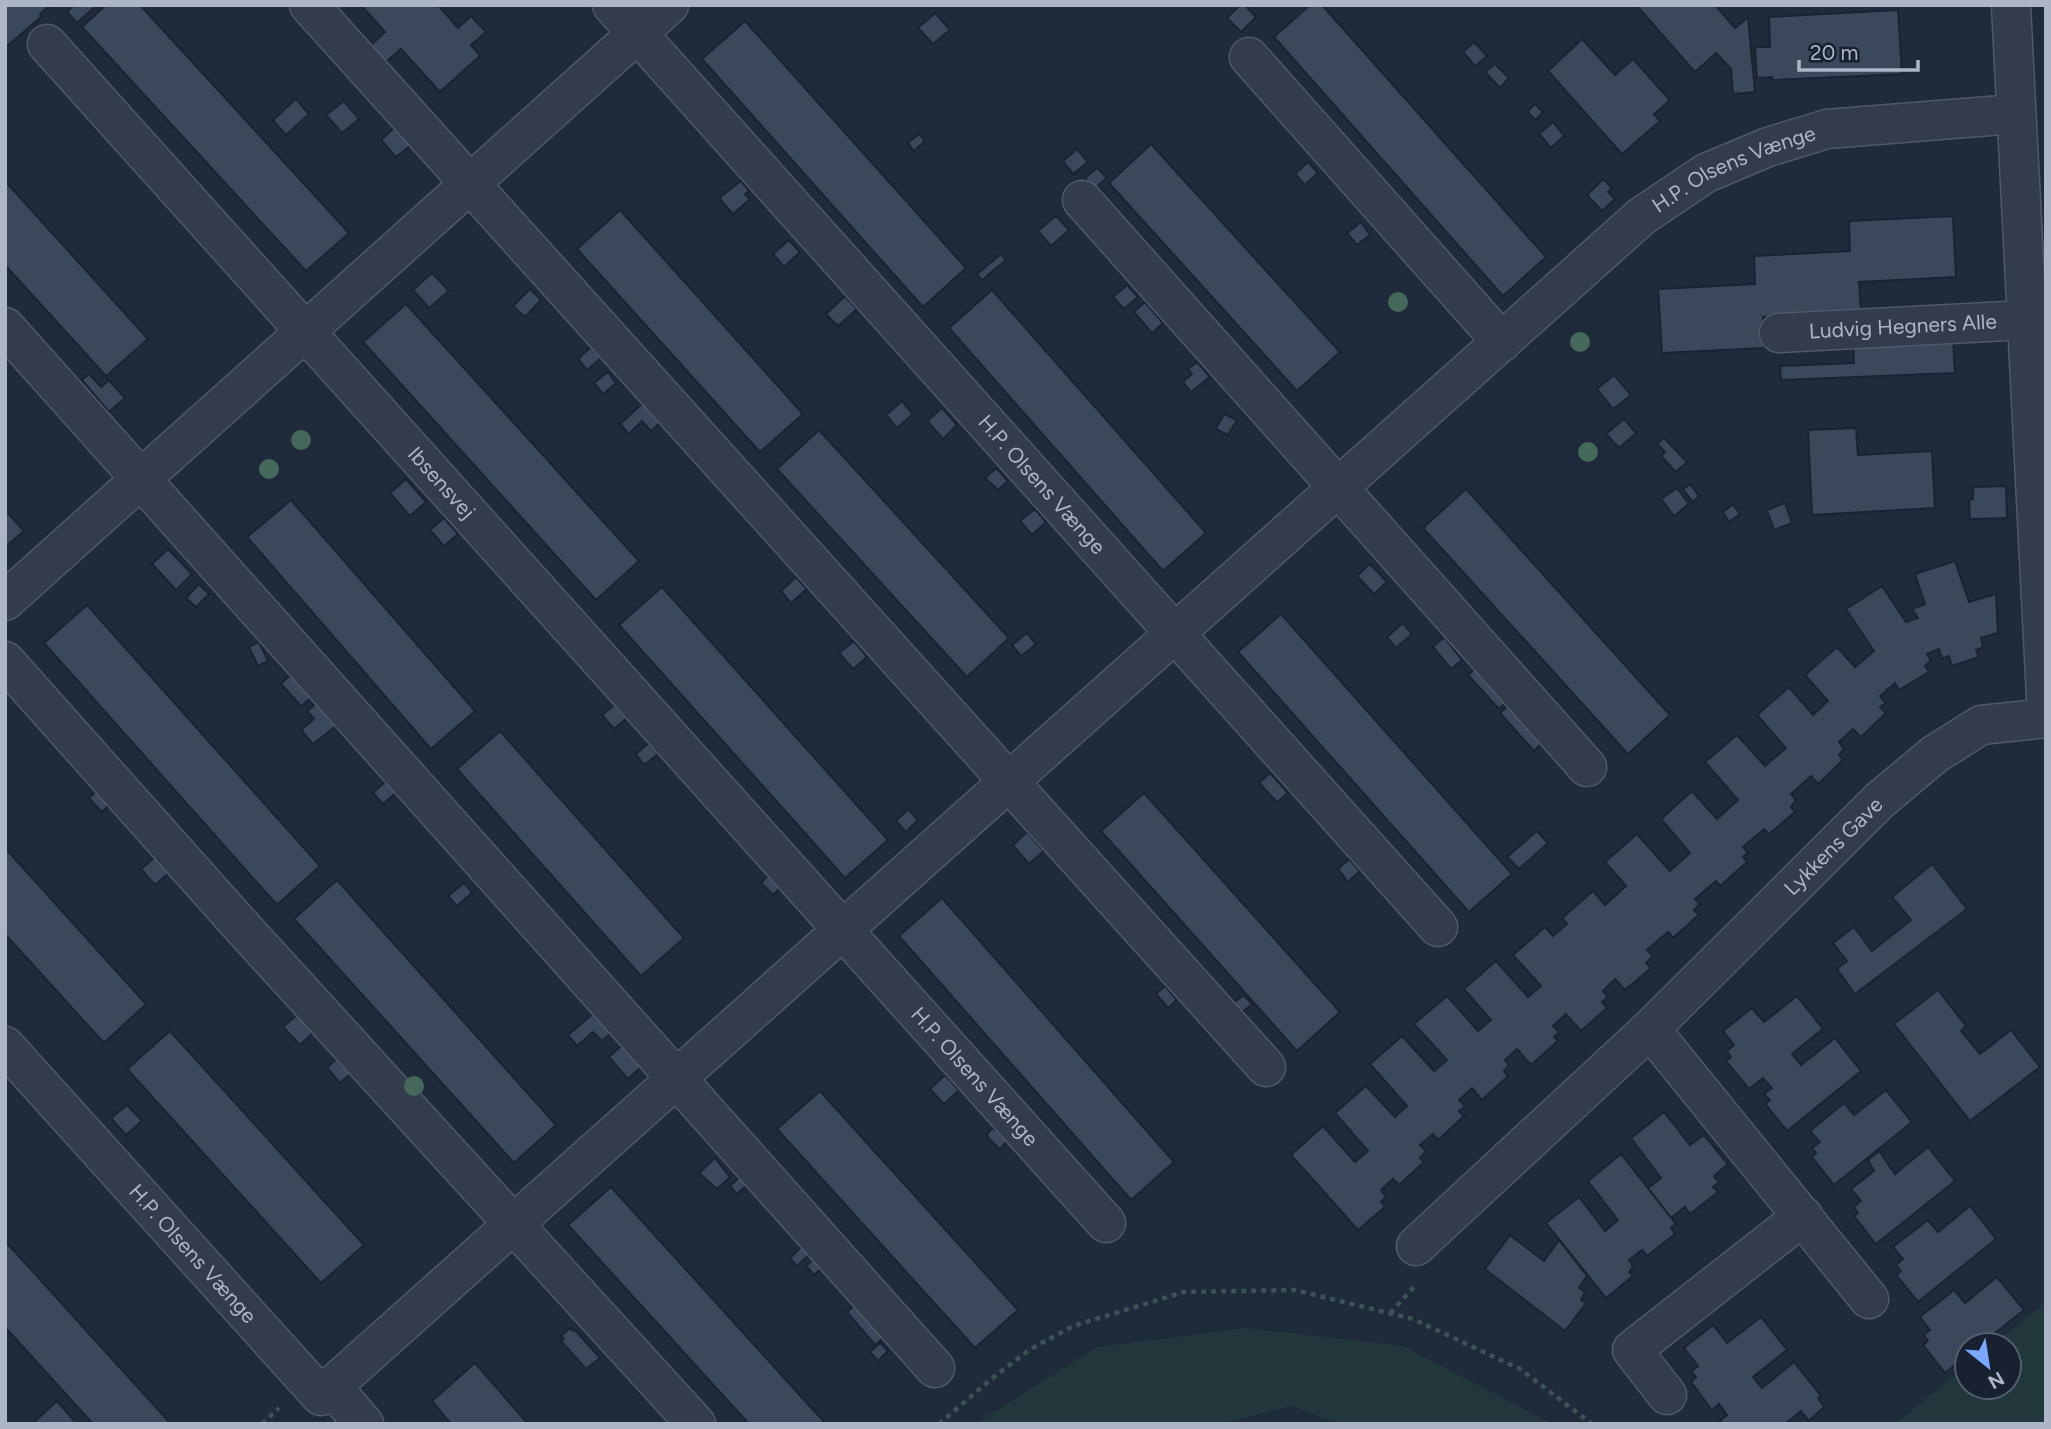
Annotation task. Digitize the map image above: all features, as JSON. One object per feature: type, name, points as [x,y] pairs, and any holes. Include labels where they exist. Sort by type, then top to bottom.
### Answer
[{"type":"street","points":[[309,5],[1266,1067]]},
{"type":"street","points":[[612,5],[637,34]]},
{"type":"street","points":[[5,601],[669,5]]},
{"type":"street","name":"Ludvig Hegners Alle","points":[[2011,5],[2026,123],[2026,320],[2046,697]]},
{"type":"street","name":"H.P. Olsens Vænge","points":[[637,34],[1438,927]]},
{"type":"street","name":"Ibsensvej","points":[[47,44],[576,633]]},
{"type":"street","points":[[1249,57],[1502,342]]},
{"type":"street","name":"H.P. Olsens Vænge","points":[[5,1046],[321,1396],[1642,216],[1706,173],[1768,147],[1827,129],[2026,123]]},
{"type":"street","points":[[1082,200],[1587,767]]},
{"type":"street","name":"Ludvig Hegners Alle","points":[[1779,333],[2026,320]]},
{"type":"street","points":[[5,327],[935,1368]]},
{"type":"street","name":"H.P. Olsens Vænge","points":[[576,633],[1106,1223]]},
{"type":"street","points":[[5,661],[243,928],[696,1424]]},
{"type":"street","name":"Lykkens Gave","points":[[1416,1246],[1650,1029],[1880,800],[1956,738],[1981,725],[2046,718]]},
{"type":"street","points":[[1650,1029],[1869,1299]]},
{"type":"street","points":[[1667,1395],[1632,1350],[1803,1216]]},
{"type":"street","points":[[332,1387],[364,1424]]},
{"type":"path","points":[[939,1424],[1029,1350],[1073,1326],[1184,1292],[1295,1290],[1413,1320],[1520,1369],[1592,1424]]},
{"type":"green space","points":[[2046,1302],[2046,1424],[1895,1424],[1953,1376],[1953,1401],[2023,1401],[2023,1331],[2010,1331]]},
{"type":"green space","points":[[1246,1328],[1404,1346],[1552,1424],[1339,1424],[1292,1406],[1219,1424],[975,1424],[1097,1347]]},
{"type":"building","points":[[5,5],[50,5],[40,14],[42,16],[5,48]]},
{"type":"building","points":[[74,5],[97,5],[77,23],[67,12]]},
{"type":"building","points":[[106,5],[140,5],[349,233],[306,271],[82,27]]},
{"type":"building","points":[[361,5],[438,5],[458,28],[471,16],[486,32],[471,45],[480,56],[440,92],[401,49],[386,62],[370,46],[385,32]]},
{"type":"building","points":[[1240,5],[1245,5],[1256,17],[1241,32],[1227,18]]},
{"type":"building","points":[[1310,5],[1322,5],[1546,257],[1503,296],[1274,37]]},
{"type":"building","points":[[1636,5],[1715,5],[1735,28],[1748,17],[1755,92],[1733,94],[1731,69],[1716,53],[1695,72]]},
{"type":"building","points":[[1898,10],[1902,74],[1772,80],[1772,77],[1757,78],[1755,47],[1770,47],[1769,17]]},
{"type":"building","points":[[935,13],[950,30],[933,44],[918,28]]},
{"type":"building","points":[[745,21],[966,268],[923,307],[702,59]]},
{"type":"building","points":[[1582,39],[1615,75],[1633,59],[1670,100],[1654,114],[1660,121],[1622,154],[1548,71]]},
{"type":"building","points":[[1474,42],[1487,56],[1475,66],[1463,52]]},
{"type":"building","points":[[1495,64],[1509,78],[1500,88],[1485,72]]},
{"type":"building","points":[[296,99],[309,114],[286,135],[273,120]]},
{"type":"building","points":[[344,101],[359,119],[342,133],[326,115]]},
{"type":"building","points":[[1535,104],[1543,112],[1536,120],[1527,112]]},
{"type":"building","points":[[1553,122],[1564,136],[1551,148],[1539,134]]},
{"type":"building","points":[[395,127],[411,145],[396,157],[381,140]]},
{"type":"building","points":[[919,134],[925,141],[914,151],[908,143]]},
{"type":"building","points":[[1151,144],[1340,352],[1297,391],[1109,183]]},
{"type":"building","points":[[1077,149],[1088,162],[1073,174],[1063,161]]},
{"type":"building","points":[[1308,162],[1318,173],[1305,185],[1295,174]]},
{"type":"building","points":[[1097,168],[1107,178],[1094,189],[1085,178]]},
{"type":"building","points":[[1603,179],[1612,188],[1608,192],[1615,199],[1602,211],[1587,195]]},
{"type":"building","points":[[5,181],[148,339],[106,376],[5,265]]},
{"type":"building","points":[[741,181],[749,191],[745,194],[750,199],[733,214],[719,198]]},
{"type":"building","points":[[620,210],[803,414],[760,452],[577,249]]},
{"type":"building","points":[[1056,216],[1069,230],[1051,246],[1038,231]]},
{"type":"building","points":[[1953,216],[1956,277],[1859,282],[1861,312],[1763,317],[1764,348],[1662,353],[1658,289],[1755,284],[1754,256],[1850,251],[1849,221]]},
{"type":"building","points":[[1361,222],[1370,235],[1357,245],[1347,233]]},
{"type":"building","points":[[789,240],[800,252],[784,267],[773,254]]},
{"type":"building","points":[[1001,254],[1006,260],[982,280],[977,274]]},
{"type":"building","points":[[432,273],[449,291],[429,308],[413,290]]},
{"type":"building","points":[[1127,285],[1138,297],[1124,309],[1113,297]]},
{"type":"building","points":[[530,289],[541,300],[525,317],[513,306]]},
{"type":"building","points":[[992,290],[1206,533],[1163,571],[949,328]]},
{"type":"building","points":[[845,296],[857,309],[838,326],[826,314]]},
{"type":"building","points":[[1145,302],[1163,323],[1152,333],[1134,312]]},
{"type":"building","points":[[406,304],[639,561],[596,600],[363,342]]},
{"type":"building","points":[[1953,339],[1955,373],[1781,380],[1780,366],[1854,363],[1853,343]]},
{"type":"building","points":[[591,347],[601,358],[587,370],[578,359]]},
{"type":"building","points":[[1197,362],[1210,377],[1191,392],[1183,382],[1192,374],[1188,369]]},
{"type":"building","points":[[608,372],[616,383],[603,394],[594,383]]},
{"type":"building","points":[[89,374],[101,387],[109,380],[125,398],[109,412],[82,380]]},
{"type":"building","points":[[1614,375],[1631,395],[1613,409],[1597,389]]},
{"type":"building","points":[[645,401],[663,420],[651,431],[642,421],[629,434],[620,424]]},
{"type":"building","points":[[902,401],[913,414],[897,428],[886,415]]},
{"type":"building","points":[[942,408],[957,425],[943,439],[927,421]]},
{"type":"building","points":[[1224,414],[1237,420],[1228,435],[1216,429]]},
{"type":"building","points":[[1624,419],[1636,433],[1619,448],[1606,434]]},
{"type":"building","points":[[1856,428],[1858,455],[1932,451],[1935,508],[1812,515],[1808,430]]},
{"type":"building","points":[[819,430],[1009,638],[967,677],[777,469]]},
{"type":"building","points":[[1664,438],[1687,462],[1676,472],[1661,456],[1665,452],[1657,444]]},
{"type":"building","points":[[996,468],[1008,481],[998,490],[985,478]]},
{"type":"building","points":[[406,479],[426,502],[410,516],[390,493]]},
{"type":"building","points":[[1690,484],[1699,496],[1693,502],[1683,489]]},
{"type":"building","points":[[2006,486],[2007,518],[1970,519],[1969,500],[1973,499],[1973,487]]},
{"type":"building","points":[[1677,488],[1689,504],[1674,516],[1661,499]]},
{"type":"building","points":[[1466,489],[1670,715],[1628,754],[1423,528]]},
{"type":"building","points":[[291,500],[475,711],[431,749],[247,537]]},
{"type":"building","points":[[1785,503],[1792,523],[1774,530],[1767,510]]},
{"type":"building","points":[[1733,504],[1740,514],[1729,522],[1723,512]]},
{"type":"building","points":[[1035,509],[1046,522],[1032,535],[1020,521]]},
{"type":"building","points":[[5,510],[24,531],[5,547]]},
{"type":"building","points":[[444,518],[458,534],[444,546],[430,530]]},
{"type":"building","points":[[168,549],[192,574],[176,590],[152,564]]},
{"type":"building","points":[[1955,561],[1969,602],[1996,594],[1998,633],[1981,638],[1983,647],[1976,650],[1979,657],[1952,666],[1949,656],[1942,659],[1939,649],[1927,654],[1931,660],[1925,666],[1929,672],[1899,690],[1895,683],[1880,696],[1886,703],[1880,707],[1886,713],[1861,737],[1853,729],[1839,742],[1844,749],[1839,755],[1843,760],[1818,784],[1811,776],[1791,794],[1796,800],[1791,807],[1795,812],[1769,834],[1764,829],[1743,847],[1748,853],[1743,857],[1747,862],[1720,886],[1716,881],[1695,899],[1700,904],[1694,910],[1699,915],[1673,938],[1668,932],[1647,950],[1653,956],[1646,963],[1651,968],[1625,990],[1615,979],[1603,991],[1608,997],[1602,1002],[1607,1008],[1581,1031],[1566,1014],[1553,1026],[1559,1032],[1554,1037],[1558,1041],[1531,1065],[1517,1049],[1505,1060],[1509,1065],[1504,1071],[1508,1076],[1482,1100],[1472,1088],[1459,1100],[1465,1106],[1459,1111],[1464,1116],[1438,1140],[1433,1134],[1420,1145],[1426,1151],[1420,1158],[1424,1162],[1399,1185],[1393,1179],[1381,1190],[1386,1197],[1381,1202],[1385,1207],[1358,1230],[1291,1155],[1323,1126],[1355,1162],[1368,1151],[1335,1113],[1366,1086],[1395,1117],[1407,1106],[1370,1064],[1402,1036],[1434,1071],[1447,1060],[1414,1024],[1447,996],[1478,1031],[1491,1020],[1464,989],[1496,961],[1528,997],[1541,986],[1513,955],[1545,927],[1553,936],[1567,924],[1562,918],[1593,891],[1605,905],[1626,886],[1605,862],[1637,834],[1670,871],[1690,853],[1661,819],[1692,791],[1717,819],[1738,800],[1705,762],[1737,735],[1765,766],[1786,748],[1757,715],[1789,687],[1813,715],[1828,701],[1805,675],[1837,647],[1855,667],[1874,651],[1846,609],[1882,586],[1906,622],[1918,618],[1912,609],[1925,604],[1915,574]]},
{"type":"building","points":[[1370,564],[1387,582],[1374,594],[1357,576]]},
{"type":"building","points":[[796,577],[807,589],[791,603],[781,591]]},
{"type":"building","points":[[199,584],[209,594],[196,607],[186,598]]},
{"type":"building","points":[[662,587],[888,840],[845,878],[619,625]]},
{"type":"building","points":[[87,605],[320,866],[277,905],[44,643]]},
{"type":"building","points":[[1281,614],[1512,874],[1469,912],[1238,652]]},
{"type":"building","points":[[1403,623],[1412,634],[1396,648],[1387,637]]},
{"type":"building","points":[[1027,633],[1036,644],[1021,656],[1012,645]]},
{"type":"building","points":[[1444,637],[1462,660],[1451,669],[1433,647]]},
{"type":"building","points":[[854,641],[867,657],[853,669],[839,653]]},
{"type":"building","points":[[259,642],[268,661],[258,666],[249,647]]},
{"type":"building","points":[[1479,665],[1509,699],[1499,709],[1468,675]]},
{"type":"building","points":[[291,674],[312,697],[301,706],[281,684]]},
{"type":"building","points":[[318,702],[336,726],[313,744],[301,730],[314,719],[307,711]]},
{"type":"building","points":[[617,703],[628,717],[614,729],[602,715]]},
{"type":"building","points":[[1511,703],[1545,740],[1534,751],[1500,713]]},
{"type":"building","points":[[500,731],[684,938],[641,976],[457,769]]},
{"type":"building","points":[[649,743],[658,754],[644,765],[636,754]]},
{"type":"building","points":[[1270,773],[1288,793],[1277,802],[1259,783]]},
{"type":"building","points":[[389,778],[399,790],[383,804],[373,793]]},
{"type":"building","points":[[98,789],[111,803],[102,812],[89,798]]},
{"type":"building","points":[[1144,793],[1340,1012],[1297,1051],[1101,831]]},
{"type":"building","points":[[908,809],[918,820],[906,832],[896,821]]},
{"type":"building","points":[[1537,831],[1548,843],[1519,869],[1507,857]]},
{"type":"building","points":[[1027,832],[1044,851],[1029,864],[1013,845]]},
{"type":"building","points":[[5,848],[146,1004],[104,1043],[5,934]]},
{"type":"building","points":[[156,856],[170,872],[155,885],[141,869]]},
{"type":"building","points":[[1349,859],[1360,871],[1348,882],[1338,869]]},
{"type":"building","points":[[1932,864],[1967,909],[1855,994],[1837,969],[1847,961],[1833,943],[1854,927],[1872,951],[1911,920],[1892,897]]},
{"type":"building","points":[[770,873],[782,886],[773,895],[761,883]]},
{"type":"building","points":[[337,880],[556,1125],[514,1163],[294,919]]},
{"type":"building","points":[[464,883],[472,893],[457,906],[448,896]]},
{"type":"building","points":[[942,898],[1174,1162],[1131,1200],[899,936]]},
{"type":"building","points":[[1165,986],[1177,1000],[1168,1008],[1156,994]]},
{"type":"building","points":[[1938,990],[1966,1026],[1961,1031],[1980,1054],[2011,1030],[2040,1067],[1970,1121],[1894,1024]]},
{"type":"building","points":[[1244,995],[1252,1004],[1241,1013],[1233,1003]]},
{"type":"building","points":[[1797,996],[1823,1029],[1792,1054],[1801,1065],[1835,1038],[1861,1071],[1787,1131],[1765,1104],[1770,1100],[1764,1094],[1772,1088],[1763,1078],[1749,1089],[1726,1061],[1731,1057],[1727,1051],[1734,1045],[1723,1031],[1752,1008],[1764,1022]]},
{"type":"building","points":[[594,1013],[611,1033],[602,1041],[593,1032],[577,1046],[568,1035]]},
{"type":"building","points":[[297,1015],[313,1033],[300,1045],[283,1027]]},
{"type":"building","points":[[170,1031],[364,1245],[321,1283],[127,1069]]},
{"type":"building","points":[[622,1045],[641,1067],[628,1079],[609,1057]]},
{"type":"building","points":[[339,1056],[353,1072],[340,1083],[327,1068]]},
{"type":"building","points":[[945,1075],[959,1090],[944,1104],[930,1089]]},
{"type":"building","points":[[1886,1090],[1912,1122],[1834,1185],[1812,1157],[1816,1153],[1812,1148],[1820,1142],[1810,1131],[1844,1103],[1854,1115]]},
{"type":"building","points":[[820,1091],[1018,1310],[975,1348],[777,1129]]},
{"type":"building","points":[[127,1105],[142,1121],[126,1135],[111,1118]]},
{"type":"building","points":[[1664,1112],[1690,1145],[1704,1135],[1728,1164],[1714,1176],[1719,1182],[1713,1187],[1718,1192],[1690,1214],[1685,1207],[1671,1218],[1648,1188],[1661,1178],[1631,1138]]},
{"type":"building","points":[[992,1128],[997,1128],[1009,1139],[1000,1149],[988,1138],[987,1134]]},
{"type":"building","points":[[1928,1147],[1955,1181],[1876,1244],[1854,1216],[1858,1213],[1854,1207],[1861,1201],[1851,1189],[1874,1171],[1868,1160],[1879,1151],[1895,1174]]},
{"type":"building","points":[[1621,1154],[1676,1224],[1671,1228],[1675,1234],[1647,1256],[1642,1250],[1629,1260],[1633,1267],[1629,1272],[1633,1276],[1606,1298],[1546,1223],[1579,1197],[1605,1231],[1618,1220],[1588,1181]]},
{"type":"building","points":[[715,1158],[730,1177],[717,1189],[699,1173]]},
{"type":"building","points":[[740,1177],[747,1185],[737,1194],[730,1186]]},
{"type":"building","points":[[611,1187],[826,1424],[749,1424],[568,1225]]},
{"type":"building","points":[[1970,1206],[1996,1239],[1918,1302],[1896,1275],[1901,1271],[1896,1265],[1903,1259],[1893,1247],[1928,1220],[1938,1232]]},
{"type":"building","points":[[1510,1235],[1544,1261],[1559,1240],[1587,1276],[1579,1288],[1585,1292],[1581,1300],[1586,1303],[1565,1331],[1485,1269]]},
{"type":"building","points":[[5,1241],[171,1424],[93,1424],[5,1327]]},
{"type":"building","points":[[803,1245],[810,1254],[797,1266],[790,1258]]},
{"type":"building","points":[[815,1258],[823,1267],[814,1275],[806,1266]]},
{"type":"building","points":[[1997,1277],[2024,1310],[1998,1331],[1953,1331],[1953,1366],[1945,1373],[1923,1345],[1928,1341],[1924,1335],[1930,1330],[1920,1317],[1954,1290],[1965,1303]]},
{"type":"building","points":[[860,1300],[889,1333],[875,1345],[847,1312]]},
{"type":"building","points":[[1761,1317],[1787,1350],[1753,1377],[1762,1388],[1794,1362],[1821,1396],[1818,1398],[1824,1407],[1809,1421],[1801,1411],[1785,1424],[1723,1424],[1720,1421],[1727,1415],[1719,1404],[1712,1410],[1691,1382],[1696,1377],[1691,1372],[1698,1366],[1684,1348],[1713,1325],[1727,1343]]},
{"type":"building","points":[[570,1328],[575,1330],[600,1358],[586,1369],[561,1341],[564,1339],[561,1336]]},
{"type":"building","points":[[880,1343],[888,1351],[878,1361],[870,1352]]},
{"type":"building","points":[[475,1363],[528,1424],[451,1424],[432,1401]]},
{"type":"building","points":[[57,1401],[77,1424],[32,1424]]}]
